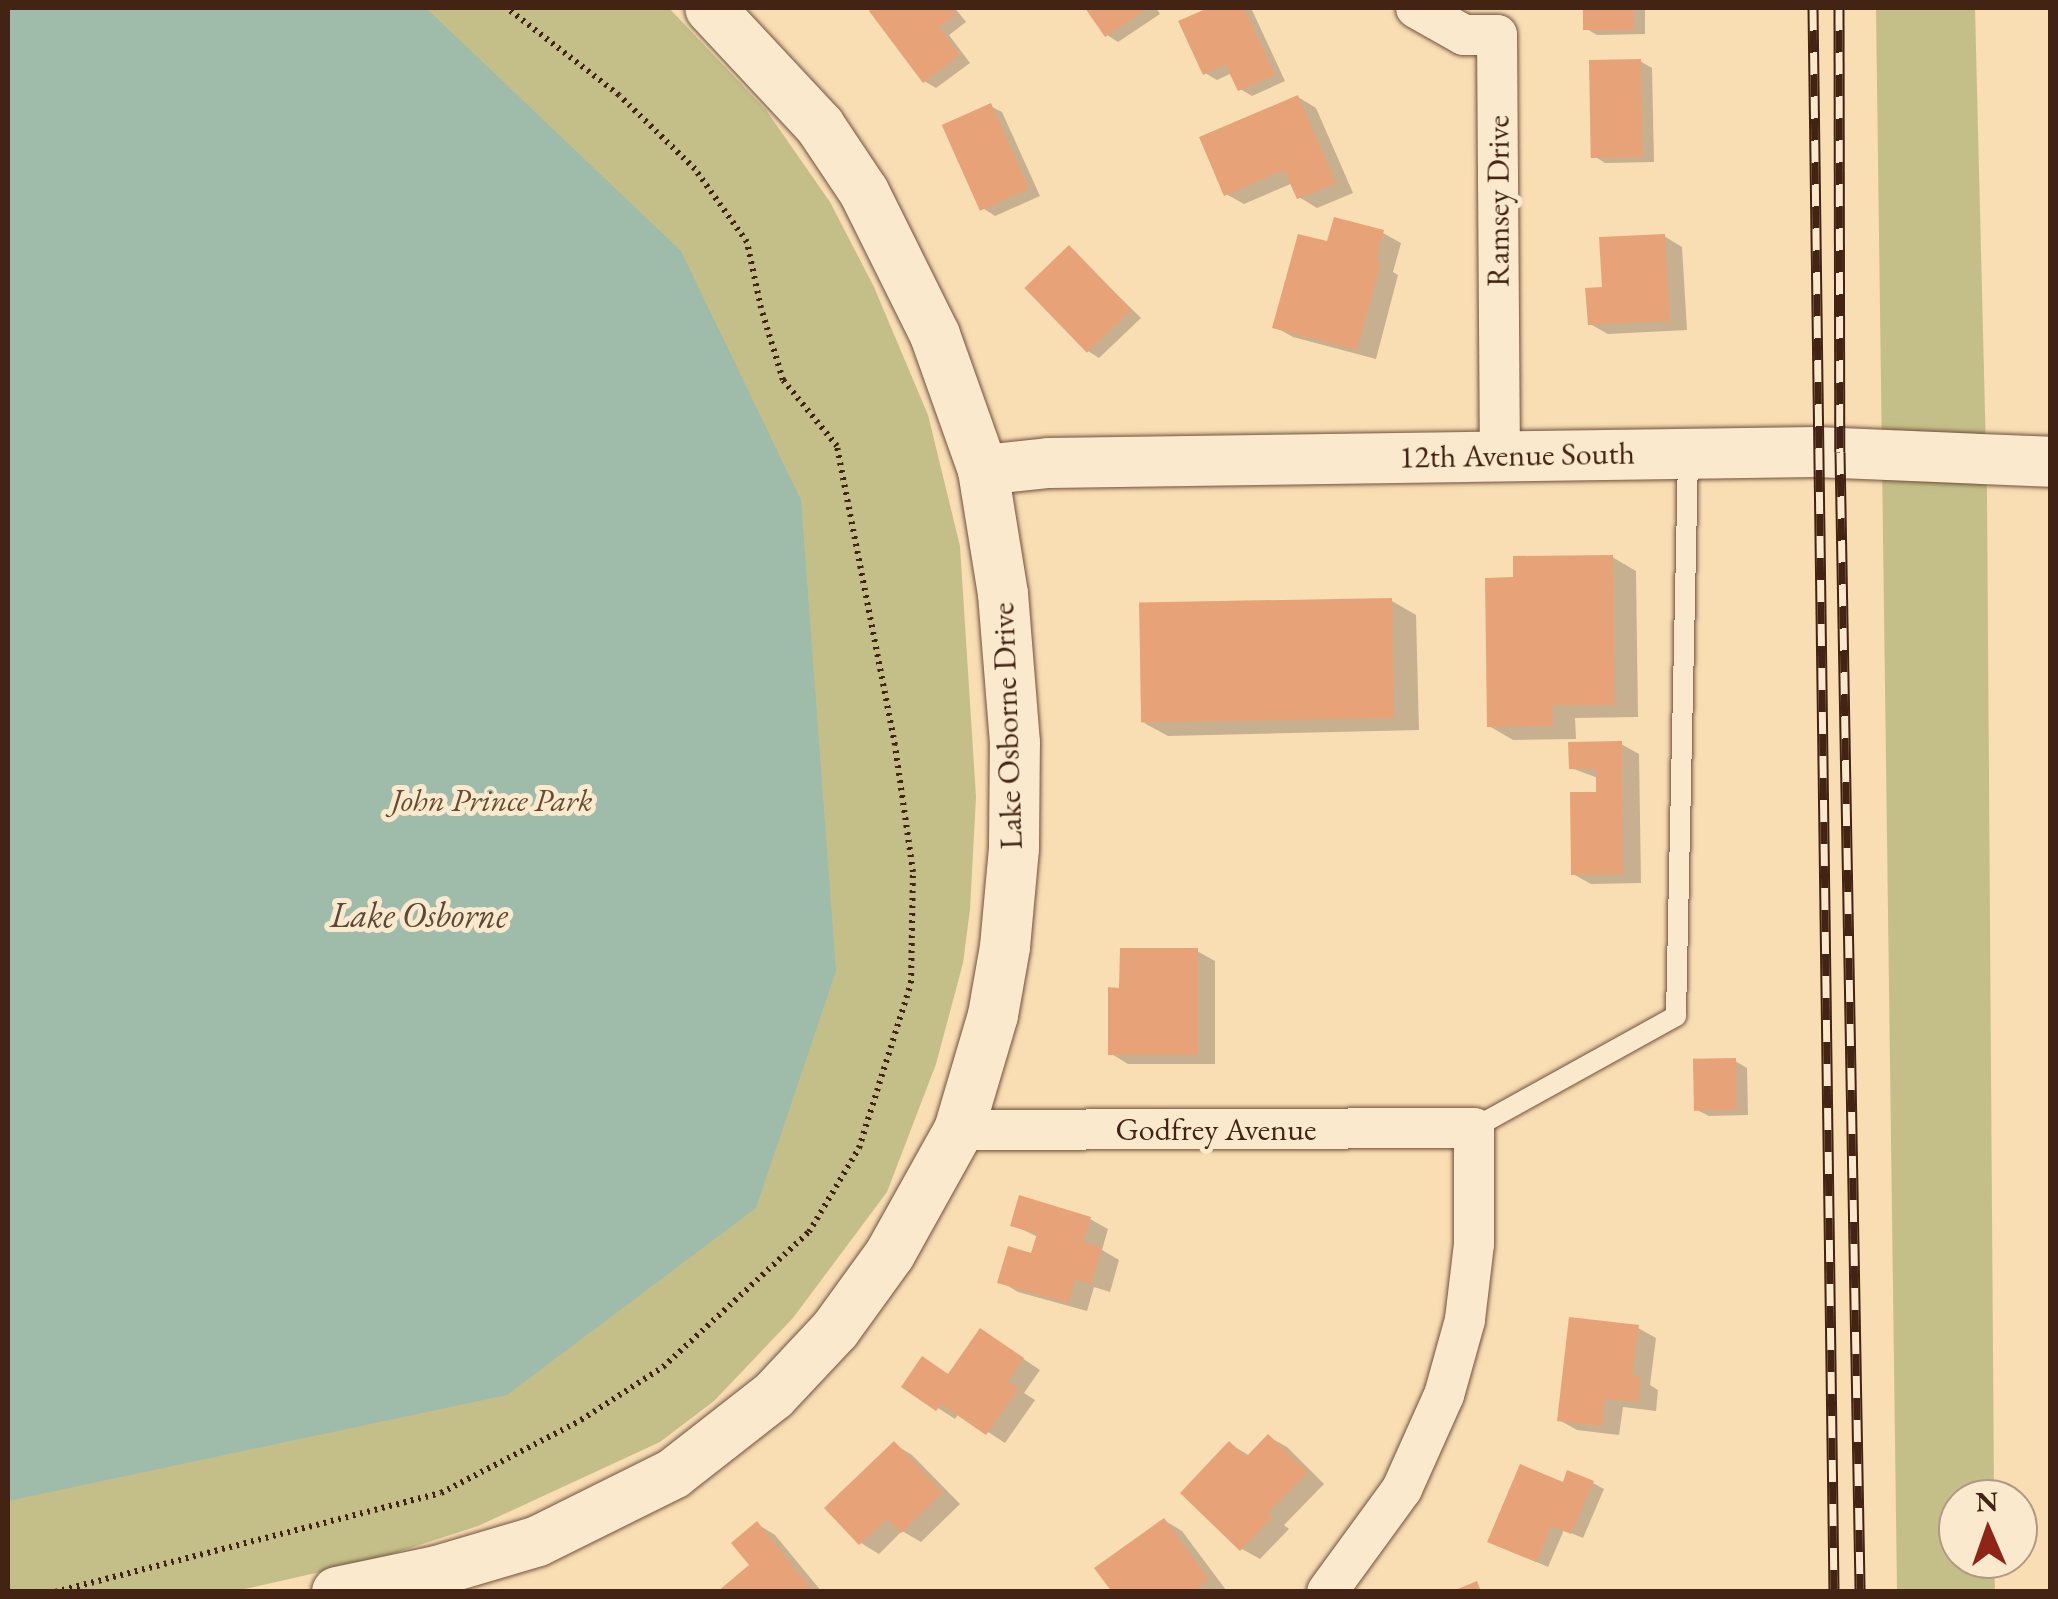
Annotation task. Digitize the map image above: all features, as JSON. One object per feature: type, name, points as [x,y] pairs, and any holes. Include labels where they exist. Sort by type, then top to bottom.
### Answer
[{"type":"street","name":"Lake Osborne Drive","points":[[337,1592],[437,1572],[538,1541],[653,1485],[721,1440],[773,1396],[835,1330],[890,1254],[959,1130],[993,1015],[1014,848],[1015,743],[1003,594],[983,470],[935,335],[864,192],[820,126],[710,8]]},
{"type":"street","name":"Ramsey Drive","points":[[1416,8],[1464,35],[1497,21],[1500,455]]},
{"type":"street","name":"12th Avenue South","points":[[983,470],[1048,463],[1688,453],[1840,452],[2050,462]]},
{"type":"street","name":"Godfrey Avenue","points":[[959,1130],[1474,1128]]},
{"type":"street","points":[[1327,1592],[1402,1489],[1444,1395],[1464,1320],[1474,1244],[1474,1128]]},
{"type":"lane","points":[[1474,1128],[1676,1016],[1688,453]]},
{"type":"path","points":[[55,1592],[441,1494],[581,1420],[663,1366],[809,1232],[859,1148],[912,982],[913,872],[838,446],[783,380],[760,308],[747,242],[695,169],[618,95],[507,8]]},
{"type":"green space","name":"Lake Osborne","points":[[8,8],[669,8],[766,110],[830,202],[874,287],[928,415],[960,546],[976,797],[970,909],[963,963],[936,1064],[887,1192],[793,1318],[714,1401],[660,1442],[478,1526],[373,1560],[236,1591],[8,1592]]},
{"type":"green space","points":[[1876,8],[1975,8],[1987,494],[1994,1479],[1938,1479],[1938,1579],[1995,1579],[1995,1591],[1897,1591]]},
{"type":"water","name":"Lake Osborne","points":[[8,8],[426,8],[681,251],[801,500],[836,971],[756,1208],[507,1395],[8,1501]]},
{"type":"building","points":[[950,8],[956,15],[939,27],[960,55],[923,83],[869,11]]},
{"type":"building","points":[[1085,8],[1149,8],[1105,37]]},
{"type":"building","points":[[1208,8],[1244,8],[1275,75],[1238,91],[1225,64],[1203,75],[1178,21]]},
{"type":"building","points":[[1583,8],[1634,8],[1634,30],[1583,30]]},
{"type":"building","points":[[1641,59],[1643,157],[1591,158],[1589,60]]},
{"type":"building","points":[[1298,95],[1336,183],[1297,199],[1284,170],[1224,196],[1199,137]]},
{"type":"building","points":[[991,103],[1029,189],[980,211],[942,125]]},
{"type":"building","points":[[1334,217],[1384,230],[1376,260],[1381,262],[1357,350],[1272,328],[1298,234],[1327,241]]},
{"type":"building","points":[[1665,234],[1670,321],[1588,325],[1585,288],[1602,287],[1599,237]]},
{"type":"building","points":[[1069,245],[1132,310],[1087,353],[1024,288]]},
{"type":"building","points":[[1613,555],[1615,705],[1552,705],[1553,726],[1487,727],[1485,578],[1513,577],[1513,556]]},
{"type":"building","points":[[1392,598],[1394,718],[1141,722],[1139,602]]},
{"type":"building","points":[[1622,741],[1623,874],[1571,875],[1570,792],[1596,792],[1596,769],[1569,769],[1568,742]]},
{"type":"building","points":[[1120,948],[1198,948],[1198,1055],[1108,1055],[1108,987],[1119,988]]},
{"type":"building","points":[[1736,1058],[1737,1110],[1694,1111],[1693,1059]]},
{"type":"building","points":[[1019,1195],[1091,1217],[1083,1242],[1102,1247],[1091,1284],[1075,1279],[1069,1303],[997,1283],[1008,1246],[1031,1253],[1037,1234],[1010,1226]]},
{"type":"building","points":[[1569,1317],[1639,1325],[1632,1376],[1641,1377],[1638,1402],[1605,1399],[1602,1426],[1557,1421]]},
{"type":"building","points":[[980,1328],[1024,1358],[1008,1381],[1019,1388],[986,1435],[941,1404],[936,1411],[901,1387],[922,1356],[948,1374]]},
{"type":"building","points":[[1268,1434],[1308,1472],[1268,1513],[1272,1518],[1240,1551],[1180,1493],[1229,1441],[1246,1457]]},
{"type":"building","points":[[894,1441],[943,1492],[901,1533],[887,1519],[859,1545],[824,1508]]},
{"type":"building","points":[[1520,1464],[1563,1482],[1567,1470],[1594,1481],[1571,1534],[1552,1526],[1536,1562],[1487,1542]]},
{"type":"building","points":[[1164,1518],[1209,1579],[1193,1592],[1112,1592],[1094,1568]]},
{"type":"building","points":[[757,1521],[814,1592],[717,1592],[749,1565],[731,1543]]},
{"type":"building","points":[[1477,1581],[1481,1592],[1453,1592],[1453,1591]]},
{"type":"railway","points":[[1813,8],[1834,1592]]},
{"type":"railway","points":[[1839,8],[1840,452],[1860,1592]]},
{"type":"park label","name":"John Prince Park","points":[[492,800]]}]
